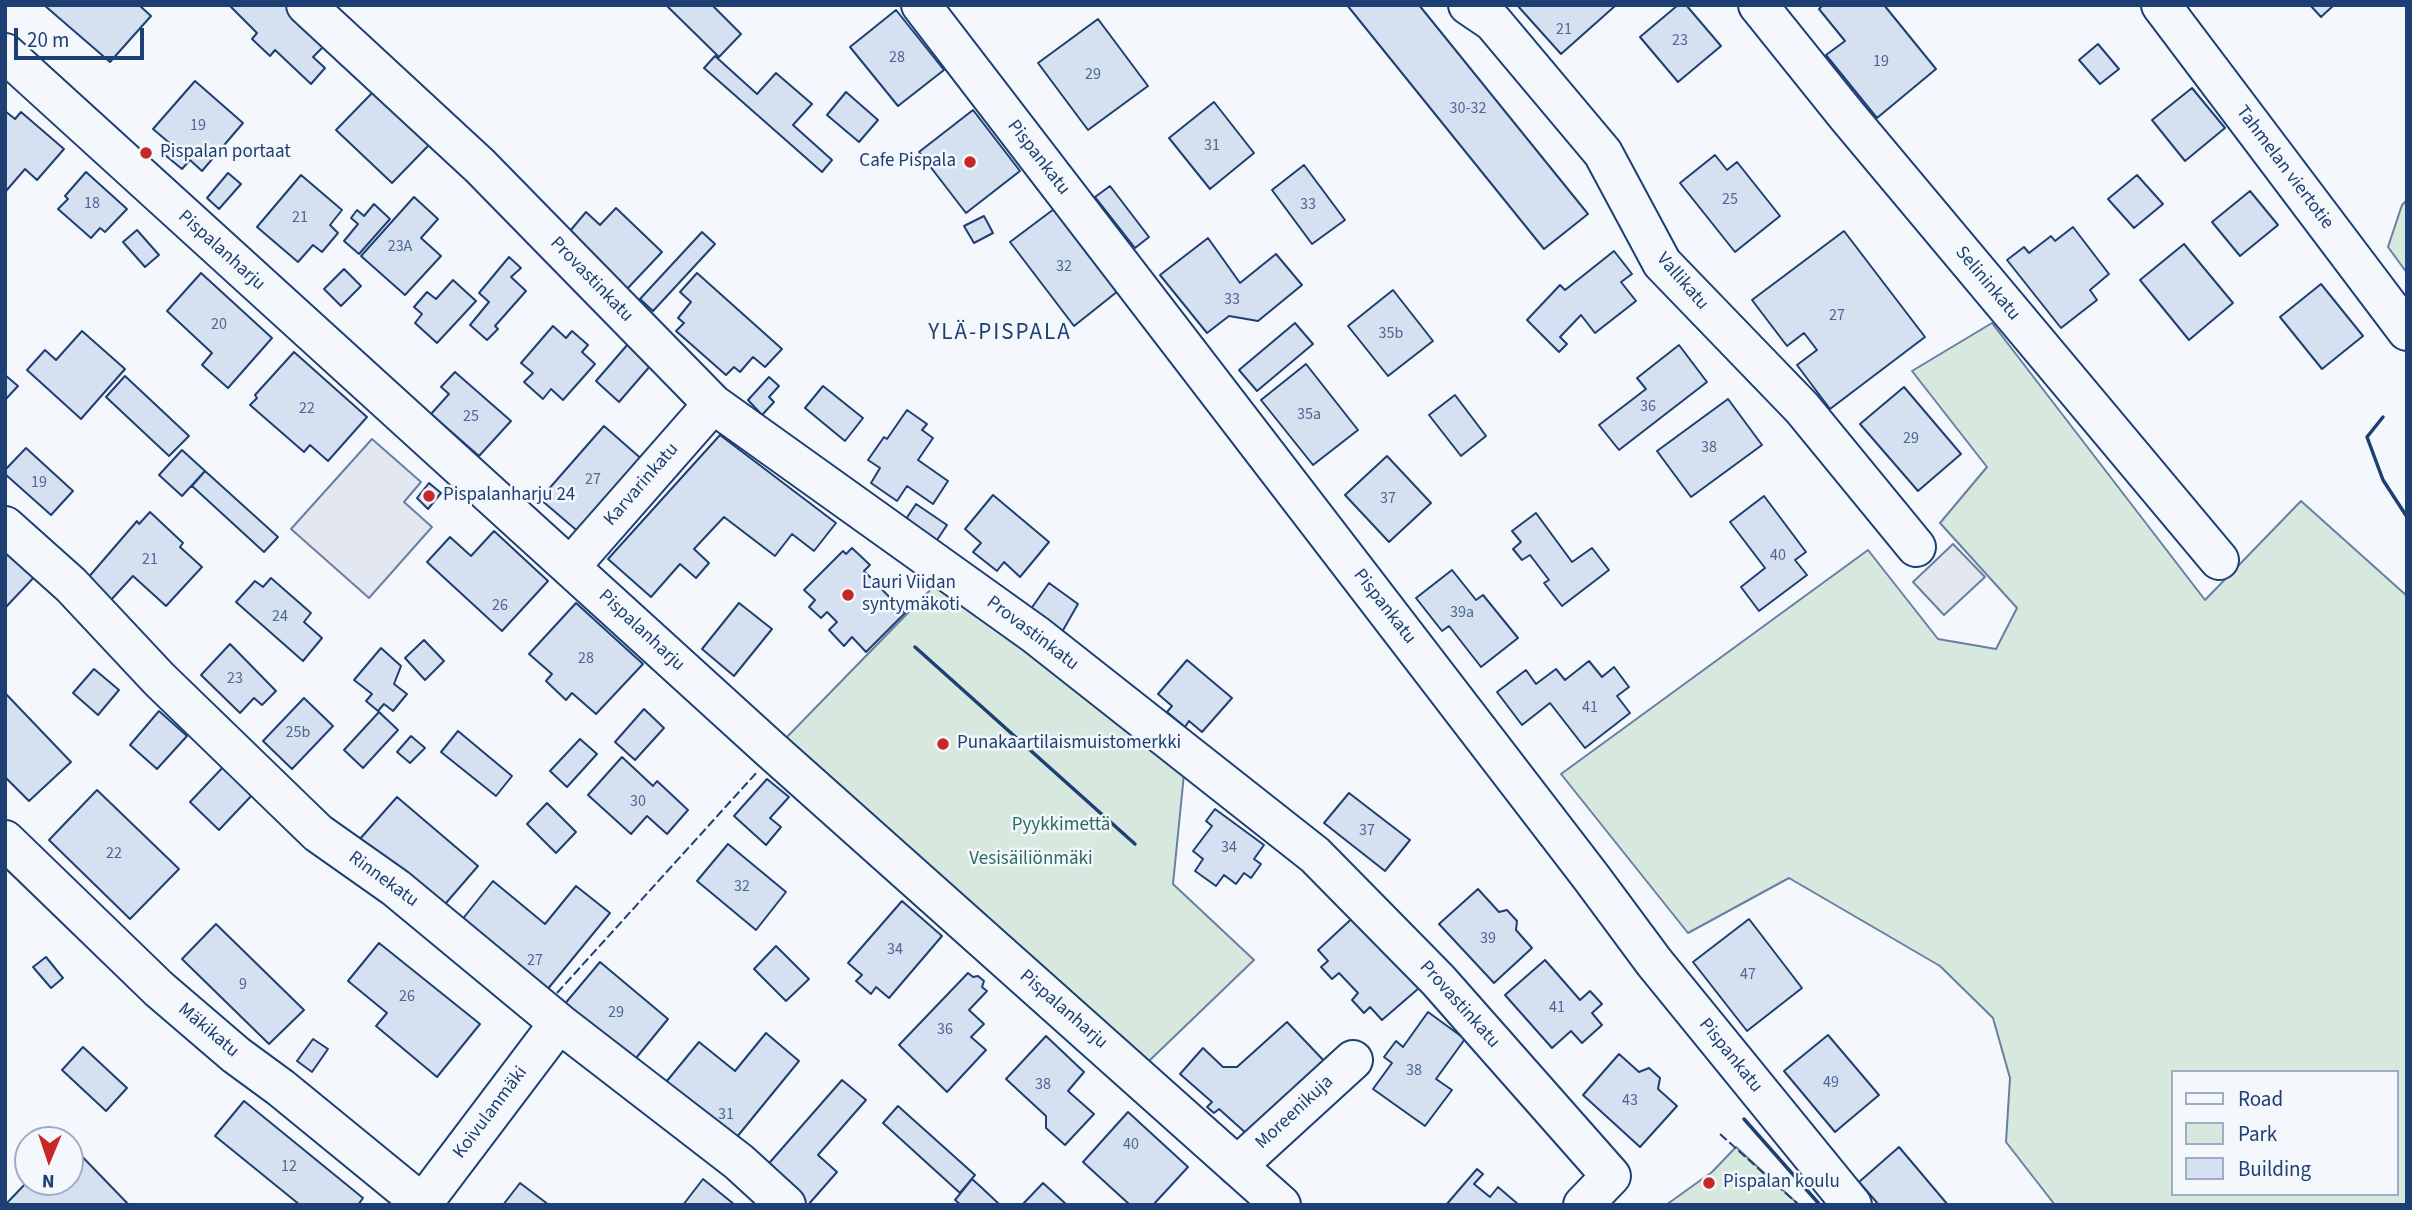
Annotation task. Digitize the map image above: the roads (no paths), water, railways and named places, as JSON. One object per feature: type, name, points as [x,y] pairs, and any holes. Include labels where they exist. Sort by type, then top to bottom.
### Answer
[{"type":"street","name":"Provastinkatu","points":[[306,5],[480,166],[713,404],[1036,635],[1315,855],[1438,980],[1611,1176],[1583,1205]]},
{"type":"street","name":"Pispankatu","points":[[921,5],[1654,962],[1852,1205]]},
{"type":"street","name":"Vallikatu","points":[[1468,5],[1493,22],[1603,153],[1662,263],[1802,408],[1916,547]]},
{"type":"street","name":"Selininkatu","points":[[1758,5],[1870,145],[2219,560]]},
{"type":"street","name":"Tahmelan viertotie","points":[[2161,5],[2407,331]]},
{"type":"street","name":"Pispalanharju","points":[[5,53],[770,750],[1281,1205]]},
{"type":"street","name":"Karvarinkatu","points":[[570,567],[713,404]]},
{"type":"street","name":"Rinnekatu","points":[[5,526],[71,585],[159,679],[318,834],[397,888],[559,1023],[739,1162],[786,1205]]},
{"type":"street","name":"Mäkikatu","points":[[5,840],[187,1014],[424,1204]]},
{"type":"street","name":"Koivulanmäki","points":[[424,1204],[559,1023]]},
{"type":"street","name":"Moreenikuja","points":[[1237,1166],[1353,1060]]},
{"type":"place","name":"Pispalan portaat","points":[[146,153]]},
{"type":"place","name":"Cafe Pispala","points":[[970,162]]},
{"type":"place","name":"Pispalanharju 24","points":[[429,496]]},
{"type":"place","name":"Lauri Viidan syntymäkoti","points":[[848,595]]},
{"type":"place","name":"Punakaartilaismuistomerkki","points":[[943,744]]},
{"type":"place","name":"Pispalan koulu","points":[[1709,1183]]},
{"type":"district","name":"YLÄ-PISPALA","points":[[1000,334]]},
{"type":"park label","name":"Pyykkimettä","points":[[1061,826]]},
{"type":"park label","name":"Vesisäiliönmäki","points":[[1031,860]]}]
